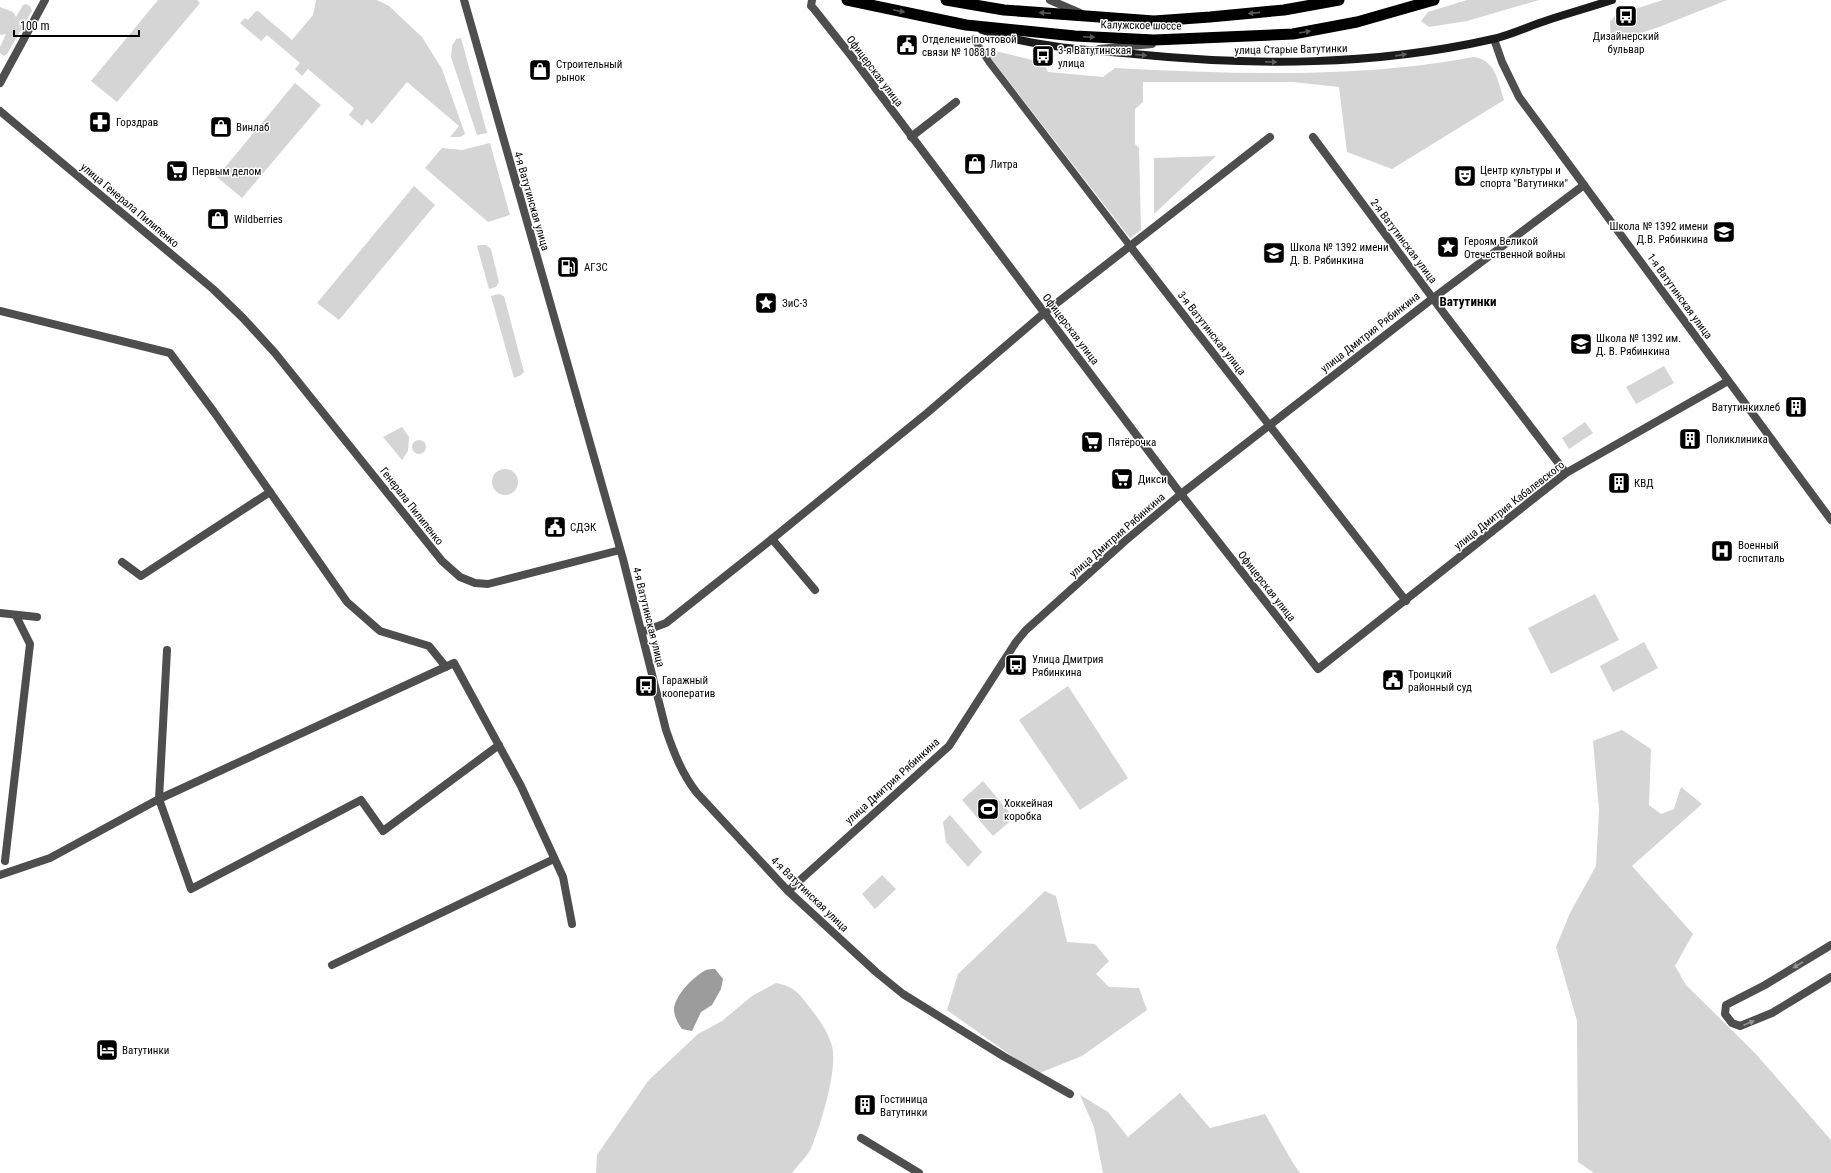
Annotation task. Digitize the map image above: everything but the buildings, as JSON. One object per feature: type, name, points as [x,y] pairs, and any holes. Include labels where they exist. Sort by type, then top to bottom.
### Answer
[{"type":"highway","name":"Калужское шоссе","points":[[847,0],[966,25],[1075,36],[1154,40],[1293,34],[1357,22],[1434,0]]},
{"type":"highway","name":"Калужское шоссе","points":[[946,0],[1004,10],[1154,20],[1210,17],[1284,10],[1336,0]]},
{"type":"main road","name":"улица Старые Ватутинки","points":[[966,25],[1009,39],[1089,50],[1175,58],[1229,61],[1326,61],[1387,57],[1494,39],[1612,0]]},
{"type":"street","points":[[0,83],[45,0]]},
{"type":"street","name":"4-я Ватутинская улица","points":[[464,0],[620,550],[666,730],[685,777],[708,806],[788,891],[876,972],[903,994],[1003,1056],[1070,1094]]},
{"type":"street","name":"Офицерская улица","points":[[812,0],[811,6],[1181,494],[1318,669]]},
{"type":"street","points":[[1050,0],[1086,16]]},
{"type":"street","name":"3-я Ватутинская улица","points":[[974,39],[986,58],[1130,246],[1406,601]]},
{"type":"street","points":[[1089,50],[1197,39]]},
{"type":"street","name":"1-я Ватутинская улица","points":[[1494,39],[1502,62],[1519,97],[1831,520]]},
{"type":"street","points":[[911,137],[956,102]]},
{"type":"street","name":"улица Генерала Пилипенко","points":[[0,111],[213,289],[244,318]]},
{"type":"street","points":[[642,632],[666,623],[927,413],[1044,313],[1270,137]]},
{"type":"street","name":"2-я Ватутинская улица","points":[[1312,137],[1566,473]]},
{"type":"street","name":"улица Дмитрия Рябинкина","points":[[788,891],[949,746],[1016,642],[1026,630],[1125,541],[1181,494],[1269,425],[1433,298],[1584,185]]},
{"type":"street","points":[[0,310],[170,353],[214,412],[347,602],[380,631],[430,646],[446,667]]},
{"type":"street","name":"Генерала Пилипенко","points":[[244,318],[275,353],[442,561],[460,577],[474,583],[496,584],[620,550]]},
{"type":"street","name":"улица Дмитрия Кабалевского","points":[[1318,669],[1406,601],[1566,473],[1728,381]]},
{"type":"street","points":[[122,562],[141,576],[270,492]]},
{"type":"street","points":[[772,539],[815,590]]},
{"type":"street","points":[[0,613],[37,618]]},
{"type":"street","points":[[5,861],[30,644],[16,616]]},
{"type":"street","points":[[167,650],[159,800],[191,889],[360,800],[383,831],[499,745]]},
{"type":"street","points":[[0,875],[50,858],[159,800],[454,663],[521,786],[563,877],[572,924]]},
{"type":"street","points":[[332,966],[554,859]]},
{"type":"street","points":[[1831,945],[1765,985],[1726,1005],[1725,1014],[1732,1023],[1740,1026],[1772,1013],[1831,977]]},
{"type":"street","points":[[861,1138],[919,1173]]},
{"type":"shaded area","points":[[158,0],[197,0],[200,3],[117,102],[91,81]]},
{"type":"shaded area","points":[[316,0],[377,0],[389,6],[422,37],[442,69],[465,134],[460,137],[450,137],[459,126],[407,82],[372,124],[367,119],[362,126],[349,115],[354,108],[308,69],[302,76],[295,69],[300,63],[267,35],[261,41],[240,23],[245,18],[248,20],[256,11],[258,11],[292,40],[313,15]]},
{"type":"shaded area","points":[[1467,0],[1539,0],[1467,21],[1429,27],[1421,21],[1428,12]]},
{"type":"shaded area","points":[[1663,0],[1727,0],[1659,27],[1611,43],[1610,22],[1616,15]]},
{"type":"shaded area","points":[[26,4],[30,6],[32,11],[7,54],[4,56],[0,53],[0,47],[6,34],[0,35],[0,7],[13,12],[16,17],[23,5]]},
{"type":"shaded area","points":[[461,38],[487,133],[477,135],[451,57],[452,46],[456,39]]},
{"type":"shaded area","points":[[983,48],[1044,63],[1048,72],[1103,77],[1115,68],[1250,73],[1340,72],[1385,69],[1474,57],[1487,62],[1492,67],[1498,79],[1504,100],[1392,169],[1347,152],[1339,87],[1293,82],[1143,82],[1143,102],[1135,109],[1135,144],[1139,148],[1141,230],[1130,238]]},
{"type":"shaded area","points":[[295,83],[321,105],[242,198],[217,177]]},
{"type":"shaded area","points":[[490,143],[510,215],[488,222],[425,168],[442,148],[462,150]]},
{"type":"shaded area","points":[[1216,156],[1154,214],[1154,158]]},
{"type":"shaded area","points":[[414,186],[435,205],[339,320],[317,303]]},
{"type":"shaded area","points":[[486,245],[491,249],[499,282],[496,287],[489,289],[477,246]]},
{"type":"shaded area","points":[[499,294],[504,296],[524,372],[514,378],[491,296]]},
{"type":"shaded area","points":[[1664,366],[1674,383],[1636,404],[1626,387]]},
{"type":"shaded area","points":[[1585,422],[1593,433],[1569,449],[1562,438]]},
{"type":"shaded area","points":[[402,427],[409,437],[408,451],[402,460],[383,437]]},
{"type":"shaded area","points":[[416,440],[422,440],[426,444],[426,450],[422,454],[416,454],[412,450],[412,444]]},
{"type":"shaded area","points":[[505,469],[514,473],[518,482],[514,491],[505,495],[496,491],[492,482],[496,473]]},
{"type":"shaded area","points":[[1595,594],[1619,640],[1551,674],[1528,628]]},
{"type":"shaded area","points":[[1644,642],[1658,668],[1613,692],[1600,666]]},
{"type":"shaded area","points":[[1068,686],[1128,778],[1080,810],[1019,720]]},
{"type":"shaded area","points":[[1622,730],[1651,749],[1649,805],[1661,814],[1674,809],[1681,787],[1702,804],[1632,866],[1693,934],[1675,966],[1686,985],[1755,1053],[1831,1140],[1831,1173],[1594,1173],[1578,1162],[1577,1021],[1556,947],[1570,913],[1596,866],[1599,810],[1593,741]]},
{"type":"shaded area","name":"Хоккейная коробка","points":[[983,781],[1014,818],[993,836],[962,800]]},
{"type":"shaded area","points":[[950,815],[982,852],[968,867],[946,842],[943,822]]},
{"type":"shaded area","points":[[882,875],[896,889],[875,909],[862,894]]},
{"type":"shaded area","points":[[1045,891],[1056,896],[1067,942],[1095,944],[1109,961],[1096,974],[1109,987],[1139,988],[1147,1010],[1082,1056],[1037,1074],[947,1010],[958,974]]},
{"type":"shaded area","points":[[709,969],[715,969],[723,979],[721,989],[712,1005],[701,1012],[692,1031],[682,1029],[676,1020],[674,1012],[675,1004],[681,992],[701,973]]},
{"type":"shaded area","points":[[776,983],[793,989],[811,1009],[821,1022],[828,1036],[832,1046],[833,1056],[831,1082],[816,1136],[808,1153],[792,1173],[596,1173],[597,1155],[648,1081],[698,1034],[722,1021],[752,996]]},
{"type":"shaded area","points":[[1180,1093],[1210,1128],[1265,1114],[1300,1173],[1103,1173],[1094,1127],[1080,1095],[1108,1112],[1128,1137]]},
{"type":"place","name":"Дизайнерский бульвар","points":[[1626,16]]},
{"type":"place","name":"Отделение почтовой связи № 108818","points":[[907,45]]},
{"type":"place","name":"3-я Ватутинская улица","points":[[1043,56]]},
{"type":"place","name":"Строительный рынок","points":[[540,70]]},
{"type":"place","name":"Горздрав","points":[[100,122]]},
{"type":"place","name":"Винлаб","points":[[221,127]]},
{"type":"place","name":"Литра","points":[[975,164]]},
{"type":"place","name":"Первым делом","points":[[177,171]]},
{"type":"place","name":"Центр культуры и спорта \"Ватутинки\"","points":[[1465,176]]},
{"type":"place","name":"Wildberries","points":[[218,219]]},
{"type":"place","name":"Школа № 1392 имени Д.В. Рябинкина","points":[[1724,232]]},
{"type":"place","name":"Героям Великой Отечественной войны","points":[[1448,247]]},
{"type":"place","name":"Школа № 1392 имени Д. В. Рябинкина","points":[[1274,253]]},
{"type":"place","name":"АГЗС","points":[[568,267]]},
{"type":"place","name":"ЗиС-3","points":[[766,303]]},
{"type":"place","name":"Школа № 1392 им. Д. В. Рябинкина","points":[[1581,344]]},
{"type":"place","name":"Ватутинкихлеб","points":[[1796,407]]},
{"type":"place","name":"Поликлиника","points":[[1690,439]]},
{"type":"place","name":"Пятёрочка","points":[[1092,442]]},
{"type":"place","name":"Дикси","points":[[1122,479]]},
{"type":"place","name":"КВД","points":[[1619,483]]},
{"type":"place","name":"СДЭК","points":[[555,527]]},
{"type":"place","name":"Военный госпиталь","points":[[1722,551]]},
{"type":"place","name":"Улица Дмитрия Рябинкина","points":[[1016,665]]},
{"type":"place","name":"Троицкий районный суд","points":[[1393,680]]},
{"type":"place","name":"Гаражный кооператив","points":[[646,686]]},
{"type":"place","name":"Хоккейная коробка","points":[[988,809]]},
{"type":"place","name":"Ватутинки","points":[[107,1050]]},
{"type":"place","name":"Гостиница Ватутинки","points":[[865,1105]]},
{"type":"district","name":"Ватутинки","points":[[1468,301]]}]
